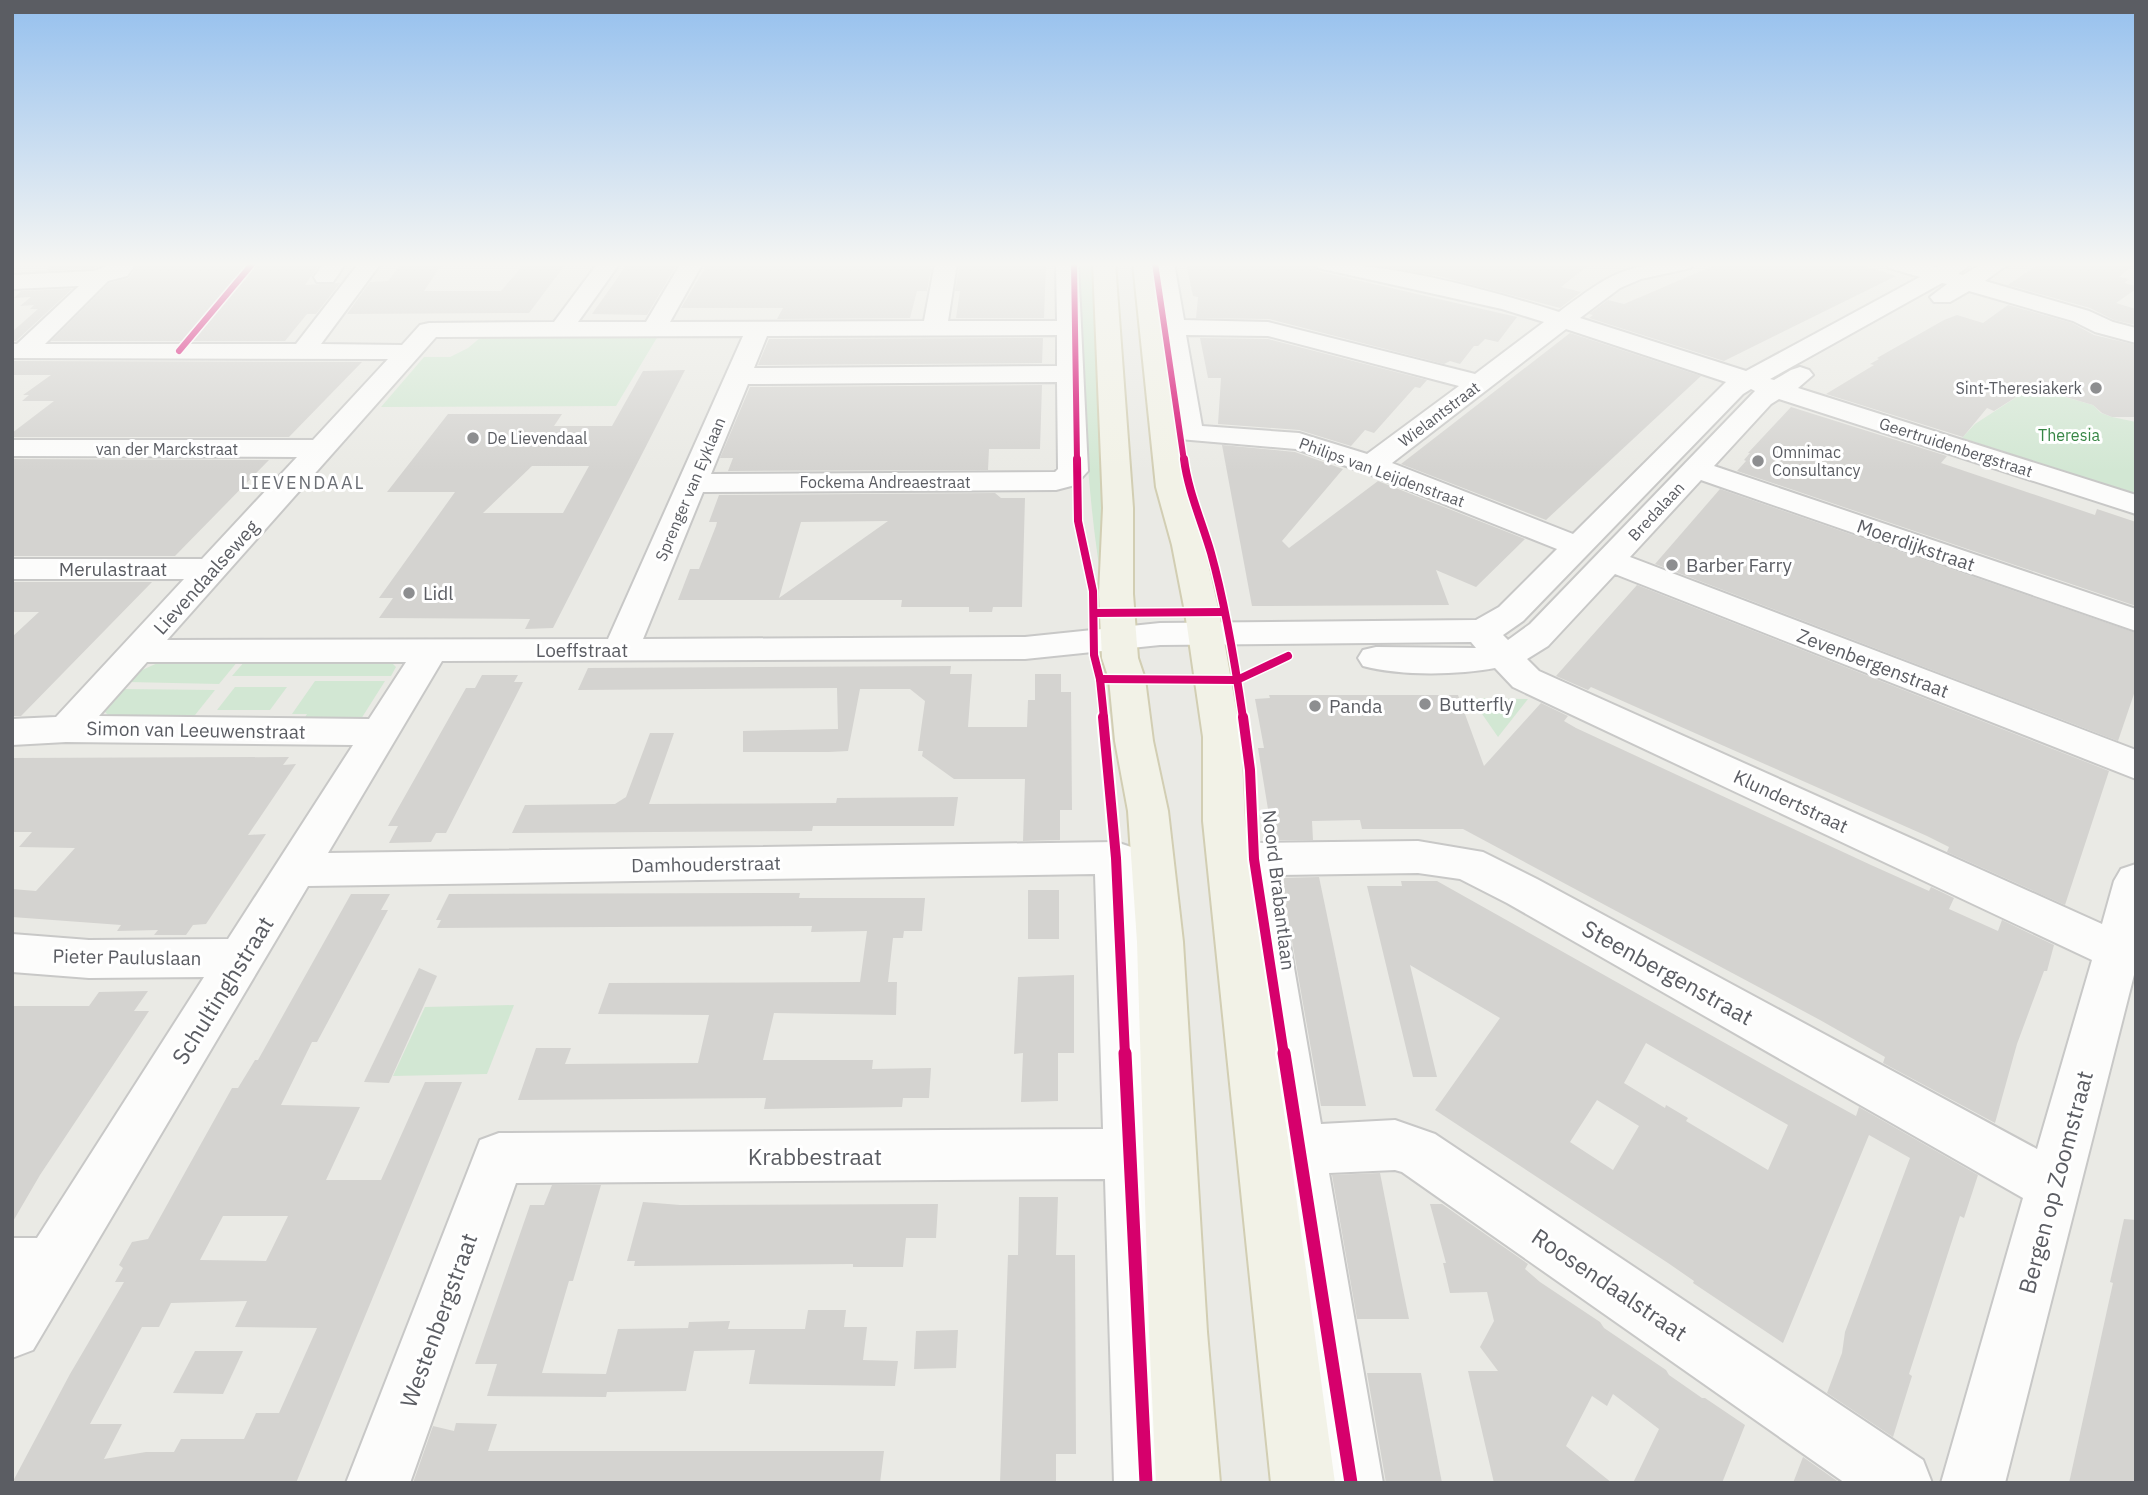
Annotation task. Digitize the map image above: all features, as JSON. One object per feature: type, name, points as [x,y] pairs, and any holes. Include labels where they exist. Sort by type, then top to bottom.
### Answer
[{"type":"main road","points":[[1108,333],[1118,508],[1115,540],[1120,648],[1148,811],[1160,942],[1178,1332],[1188,1483]]},
{"type":"main road","points":[[1152,333],[1171,487],[1188,545],[1222,737],[1224,821],[1303,1483]]},
{"type":"street","points":[[18,351],[39,333]]},
{"type":"street","points":[[304,350],[317,333]]},
{"type":"street","name":"Lievendaalseweg","points":[[66,729],[426,333]]},
{"type":"street","name":"Sprenger van Eyklaan","points":[[621,650],[756,333]]},
{"type":"street","points":[[738,376],[1070,374],[1069,333]]},
{"type":"street","name":"Philips van Leijdenstraat","points":[[1174,333],[1189,433],[1299,440],[1371,465],[1576,546]]},
{"type":"street","points":[[1283,333],[1480,383]]},
{"type":"street","name":"Wielantstraat","points":[[1371,465],[1545,333]]},
{"type":"street","name":"Geertruidenbergstraat","points":[[1598,333],[2136,506]]},
{"type":"street","name":"Bredalaan","points":[[1120,648],[1207,644],[1464,660],[1490,643],[1498,624],[1511,614],[1734,388],[1746,379],[1838,333]]},
{"type":"street","name":"Bredalaan","points":[[1490,643],[1524,646],[1542,632],[1762,398],[1863,333]]},
{"type":"street","points":[[18,351],[409,352]]},
{"type":"street","name":"Fockema Andreaestraat","points":[[692,483],[1065,479],[1073,471],[1070,374]]},
{"type":"street","name":"van der Marckstraat","points":[[12,448],[321,449]]},
{"type":"street","name":"Moerdijkstraat","points":[[1696,469],[2136,621]]},
{"type":"street","name":"Zevenbergenstraat","points":[[1609,561],[2136,765]]},
{"type":"street","name":"Merulastraat","points":[[12,569],[213,569]]},
{"type":"street","name":"Klundertstraat","points":[[1490,643],[1526,679],[2117,951]]},
{"type":"street","name":"Loeffstraat","points":[[139,651],[1120,648]]},
{"type":"street","name":"Schultinghstraat","points":[[12,1329],[32,1266],[241,958],[431,650]]},
{"type":"street","name":"Simon van Leeuwenstraat","points":[[12,732],[57,732],[66,729],[381,732]]},
{"type":"street","name":"Steenbergenstraat","points":[[1254,859],[1418,857],[1468,864],[1522,891],[2053,1186]]},
{"type":"street","name":"Damhouderstraat","points":[[295,870],[1116,858],[1131,1154]]},
{"type":"street","name":"Noord Brabantlaan","points":[[1254,859],[1351,1483]]},
{"type":"street","name":"Bergen op Zoomstraat","points":[[1973,1483],[2136,881]]},
{"type":"street","name":"Pieter Pauluslaan","points":[[12,953],[89,959],[241,958]]},
{"type":"street","name":"Roosendaalstraat","points":[[1300,1150],[1395,1145],[1416,1151],[1900,1483]]},
{"type":"street","points":[[1131,1154],[1146,1483]]},
{"type":"street","name":"Krabbestraat","points":[[499,1158],[1131,1154]]},
{"type":"street","name":"Westenbergstraat","points":[[378,1483],[499,1158]]},
{"type":"green space","points":[[1082,333],[1100,333],[1105,601],[1093,517]]},
{"type":"green space","points":[[658,336],[616,406],[381,407],[424,357],[450,357],[468,348],[481,337]]},
{"type":"green space","name":"Theresia","points":[[2069,363],[2067,379],[2051,393],[2093,405],[2101,413],[2112,417],[2136,422],[2136,494],[1962,438],[1975,424]]},
{"type":"green space","points":[[162,661],[238,661],[219,684],[128,682],[140,671]]},
{"type":"green space","points":[[245,661],[390,661],[396,667],[391,676],[232,676]]},
{"type":"green space","points":[[315,681],[385,681],[361,719],[304,719],[307,714],[292,714]]},
{"type":"green space","points":[[235,687],[287,687],[270,710],[217,710]]},
{"type":"green space","points":[[121,689],[215,690],[191,720],[109,716],[103,710]]},
{"type":"green space","points":[[1471,698],[1528,699],[1498,737]]},
{"type":"green space","points":[[514,1005],[487,1074],[393,1076],[425,1007]]},
{"type":"building","points":[[12,333],[25,333],[16,341],[12,341]]},
{"type":"building","points":[[59,333],[292,333],[285,341],[51,341]]},
{"type":"building","points":[[1323,333],[1505,333],[1498,342],[1485,339],[1478,346],[1474,346],[1460,364],[1450,361],[1444,364]]},
{"type":"building","points":[[1570,333],[1701,376],[1546,520],[1401,464]]},
{"type":"building","points":[[1635,333],[1781,333],[1724,361]]},
{"type":"building","points":[[1921,333],[2090,333],[2136,345],[2136,417],[2112,417],[2093,405],[2032,387],[1994,411],[1987,408],[1963,437],[1826,394],[1874,365],[1870,364],[1879,359],[1877,358]]},
{"type":"building","points":[[1043,338],[1042,363],[758,365],[769,339]]},
{"type":"building","points":[[1200,338],[1268,339],[1427,380],[1420,388],[1415,387],[1374,433],[1365,430],[1351,446],[1299,430],[1218,424],[1221,378],[1208,378]]},
{"type":"building","points":[[12,361],[362,362],[289,437],[12,437],[12,433],[54,401],[22,401],[29,395],[23,395],[51,375],[12,375]]},
{"type":"building","points":[[685,370],[553,628],[525,629],[530,619],[379,618],[393,598],[379,598],[455,492],[387,492],[448,414],[562,414],[554,426],[612,426],[643,371]],"holes":[[[532,466],[589,466],[563,513],[483,513]]]},
{"type":"building","points":[[1042,385],[1040,449],[989,449],[988,470],[728,471],[733,458],[720,458],[750,387]]},
{"type":"building","points":[[1791,407],[1947,456],[1941,463],[2095,515],[2097,509],[2136,522],[2136,606],[1737,471],[1746,461],[1744,460],[1748,453]]},
{"type":"building","points":[[1222,445],[1295,452],[1343,469],[1282,541],[1289,548],[1378,481],[1525,539],[1476,587],[1436,570],[1449,605],[1252,606]]},
{"type":"building","points":[[12,459],[269,460],[175,556],[12,556]]},
{"type":"building","points":[[1720,489],[2136,633],[2136,688],[2118,741],[1655,564]]},
{"type":"building","points":[[995,493],[1001,498],[1025,498],[1022,607],[993,607],[992,612],[969,612],[969,607],[901,607],[902,600],[678,600],[690,569],[699,569],[716,526],[717,522],[709,522],[719,495]],"holes":[[[888,521],[779,598],[801,522]]]},
{"type":"building","points":[[12,582],[152,582],[21,716],[12,716],[12,637],[39,612],[12,612]]},
{"type":"building","points":[[1637,585],[2109,771],[2065,905],[1947,852],[1949,847],[1927,836],[1591,687],[1588,690],[1556,676]]},
{"type":"building","points":[[951,666],[950,674],[972,674],[968,727],[1027,727],[1028,700],[1035,700],[1035,674],[1061,674],[1061,692],[1071,692],[1072,810],[1060,810],[1060,840],[1023,841],[1025,779],[954,779],[922,756],[923,751],[918,751],[925,701],[910,689],[860,689],[848,751],[829,752],[743,752],[743,731],[838,729],[837,688],[578,690],[588,668]]},
{"type":"building","points":[[482,675],[518,675],[514,682],[523,682],[446,833],[436,833],[431,842],[389,843],[398,826],[388,826],[466,688],[475,688]]},
{"type":"building","points":[[1269,695],[1458,695],[1484,766],[1541,703],[1568,716],[1564,721],[1576,728],[1871,865],[1929,891],[1931,887],[1954,898],[1949,909],[1998,931],[2002,920],[2054,945],[2047,971],[2044,971],[2017,1044],[1995,1123],[1883,1063],[1885,1057],[1820,1020],[1463,829],[1362,829],[1360,820],[1312,821],[1313,840],[1273,840],[1258,748],[1264,748],[1255,699],[1270,698]]},
{"type":"building","points":[[650,733],[674,733],[649,804],[836,803],[837,798],[958,797],[954,826],[813,826],[812,831],[512,833],[525,805],[615,804],[626,797]]},
{"type":"building","points":[[289,757],[283,765],[296,764],[248,835],[266,834],[206,924],[193,925],[186,935],[154,935],[158,930],[117,931],[121,925],[12,917],[12,889],[36,891],[75,848],[19,847],[32,832],[12,832],[12,758]]},
{"type":"building","points":[[1319,877],[1366,1106],[1321,1106],[1281,878]]},
{"type":"building","points":[[1401,881],[1437,881],[1856,1116],[1859,1107],[1978,1175],[1964,1218],[1960,1216],[1909,1374],[1912,1376],[1893,1437],[1827,1393],[1842,1353],[1845,1332],[1910,1158],[1869,1135],[1783,1343],[1693,1283],[1694,1281],[1668,1263],[1435,1110],[1500,1018],[1410,965],[1437,1077],[1413,1077],[1367,886],[1402,886]],"holes":[[[1646,1043],[1788,1125],[1768,1170],[1686,1121],[1688,1118],[1666,1105],[1665,1108],[1624,1083]],[[1597,1100],[1639,1126],[1613,1170],[1570,1142]]]},
{"type":"building","points":[[1028,890],[1059,890],[1059,939],[1028,939]]},
{"type":"building","points":[[800,893],[799,898],[925,898],[922,931],[904,931],[903,938],[893,938],[888,982],[897,982],[896,1015],[774,1013],[763,1060],[873,1060],[872,1069],[931,1068],[929,1098],[903,1098],[902,1107],[764,1109],[766,1098],[518,1100],[536,1048],[571,1048],[565,1064],[698,1063],[709,1015],[598,1014],[609,983],[860,982],[867,931],[811,932],[812,926],[437,928],[441,920],[436,920],[449,894]]},
{"type":"building","points":[[351,894],[390,894],[381,910],[388,910],[317,1042],[312,1042],[281,1105],[360,1107],[326,1180],[381,1180],[425,1082],[462,1082],[296,1483],[12,1483],[70,1374],[124,1282],[115,1282],[123,1268],[119,1265],[132,1242],[148,1239],[232,1088],[238,1088],[255,1060],[258,1060]],"holes":[[[223,1216],[288,1216],[266,1261],[200,1260]],[[247,1301],[235,1327],[317,1328],[279,1413],[256,1413],[244,1439],[181,1439],[174,1452],[146,1452],[104,1459],[122,1424],[90,1424],[142,1327],[159,1327],[171,1303]]]},
{"type":"building","points":[[419,968],[437,976],[389,1083],[364,1082]]},
{"type":"building","points":[[1074,975],[1074,1053],[1058,1053],[1058,1101],[1021,1102],[1023,1053],[1014,1054],[1018,977]]},
{"type":"building","points":[[148,991],[134,1011],[149,1011],[40,1175],[12,1223],[12,1006],[89,1006],[99,992]]},
{"type":"building","points":[[1380,1173],[1409,1319],[1357,1319],[1332,1175]]},
{"type":"building","points":[[552,1185],[601,1185],[542,1373],[606,1374],[618,1329],[688,1328],[689,1322],[730,1321],[728,1329],[805,1329],[808,1310],[846,1310],[844,1327],[867,1327],[863,1360],[898,1361],[895,1386],[749,1384],[755,1350],[694,1351],[686,1391],[607,1392],[606,1397],[487,1396],[497,1364],[475,1364],[530,1205],[544,1205]]},
{"type":"building","points":[[1019,1197],[1058,1197],[1056,1255],[1075,1255],[1076,1454],[1056,1454],[1056,1483],[1000,1483],[1008,1255],[1018,1255]]},
{"type":"building","points":[[643,1202],[680,1205],[938,1204],[936,1238],[906,1238],[903,1267],[853,1267],[853,1264],[634,1266],[635,1261],[627,1261]]},
{"type":"building","points":[[1430,1204],[1442,1204],[1528,1264],[1525,1269],[1540,1282],[1600,1322],[1604,1328],[1666,1370],[1669,1375],[1745,1425],[1722,1483],[1633,1483],[1659,1429],[1613,1394],[1607,1406],[1592,1396],[1566,1446],[1612,1483],[1494,1483],[1468,1371],[1498,1371],[1480,1347],[1494,1321],[1487,1292],[1450,1293],[1443,1263],[1446,1263]]},
{"type":"building","points":[[2124,1219],[2136,1220],[2136,1483],[2069,1483],[2113,1283],[2110,1282]]},
{"type":"building","points":[[958,1330],[956,1368],[914,1369],[916,1331]]},
{"type":"building","points":[[195,1351],[243,1351],[223,1394],[173,1393]]},
{"type":"building","points":[[1367,1373],[1421,1373],[1442,1483],[1386,1483]]},
{"type":"building","points":[[456,1423],[497,1424],[488,1451],[884,1451],[880,1483],[413,1483],[433,1426],[454,1431]]},
{"type":"building","points":[[1803,1457],[1840,1483],[1793,1483]]},
{"type":"cycle path","points":[[179,351],[194,333]]},
{"type":"cycle path","points":[[1075,333],[1078,521],[1093,591],[1094,655],[1100,679],[1116,858],[1146,1483]]},
{"type":"cycle path","points":[[1165,333],[1186,476],[1211,554],[1234,655],[1250,770],[1254,859],[1351,1483]]},
{"type":"cycle path","points":[[1094,613],[1224,612]]},
{"type":"cycle path","points":[[1100,679],[1237,680],[1288,656]]},
{"type":"place","name":"Sint-Theresiakerk","points":[[2096,388]]},
{"type":"place","name":"De Lievendaal","points":[[473,438]]},
{"type":"place","name":"Omnimac Consultancy","points":[[1758,461]]},
{"type":"place","name":"Barber Farry","points":[[1672,565]]},
{"type":"place","name":"Lidl","points":[[409,593]]},
{"type":"place","name":"Butterfly","points":[[1425,704]]},
{"type":"place","name":"Panda","points":[[1315,706]]},
{"type":"district","name":"LIEVENDAAL","points":[[303,482]]}]
